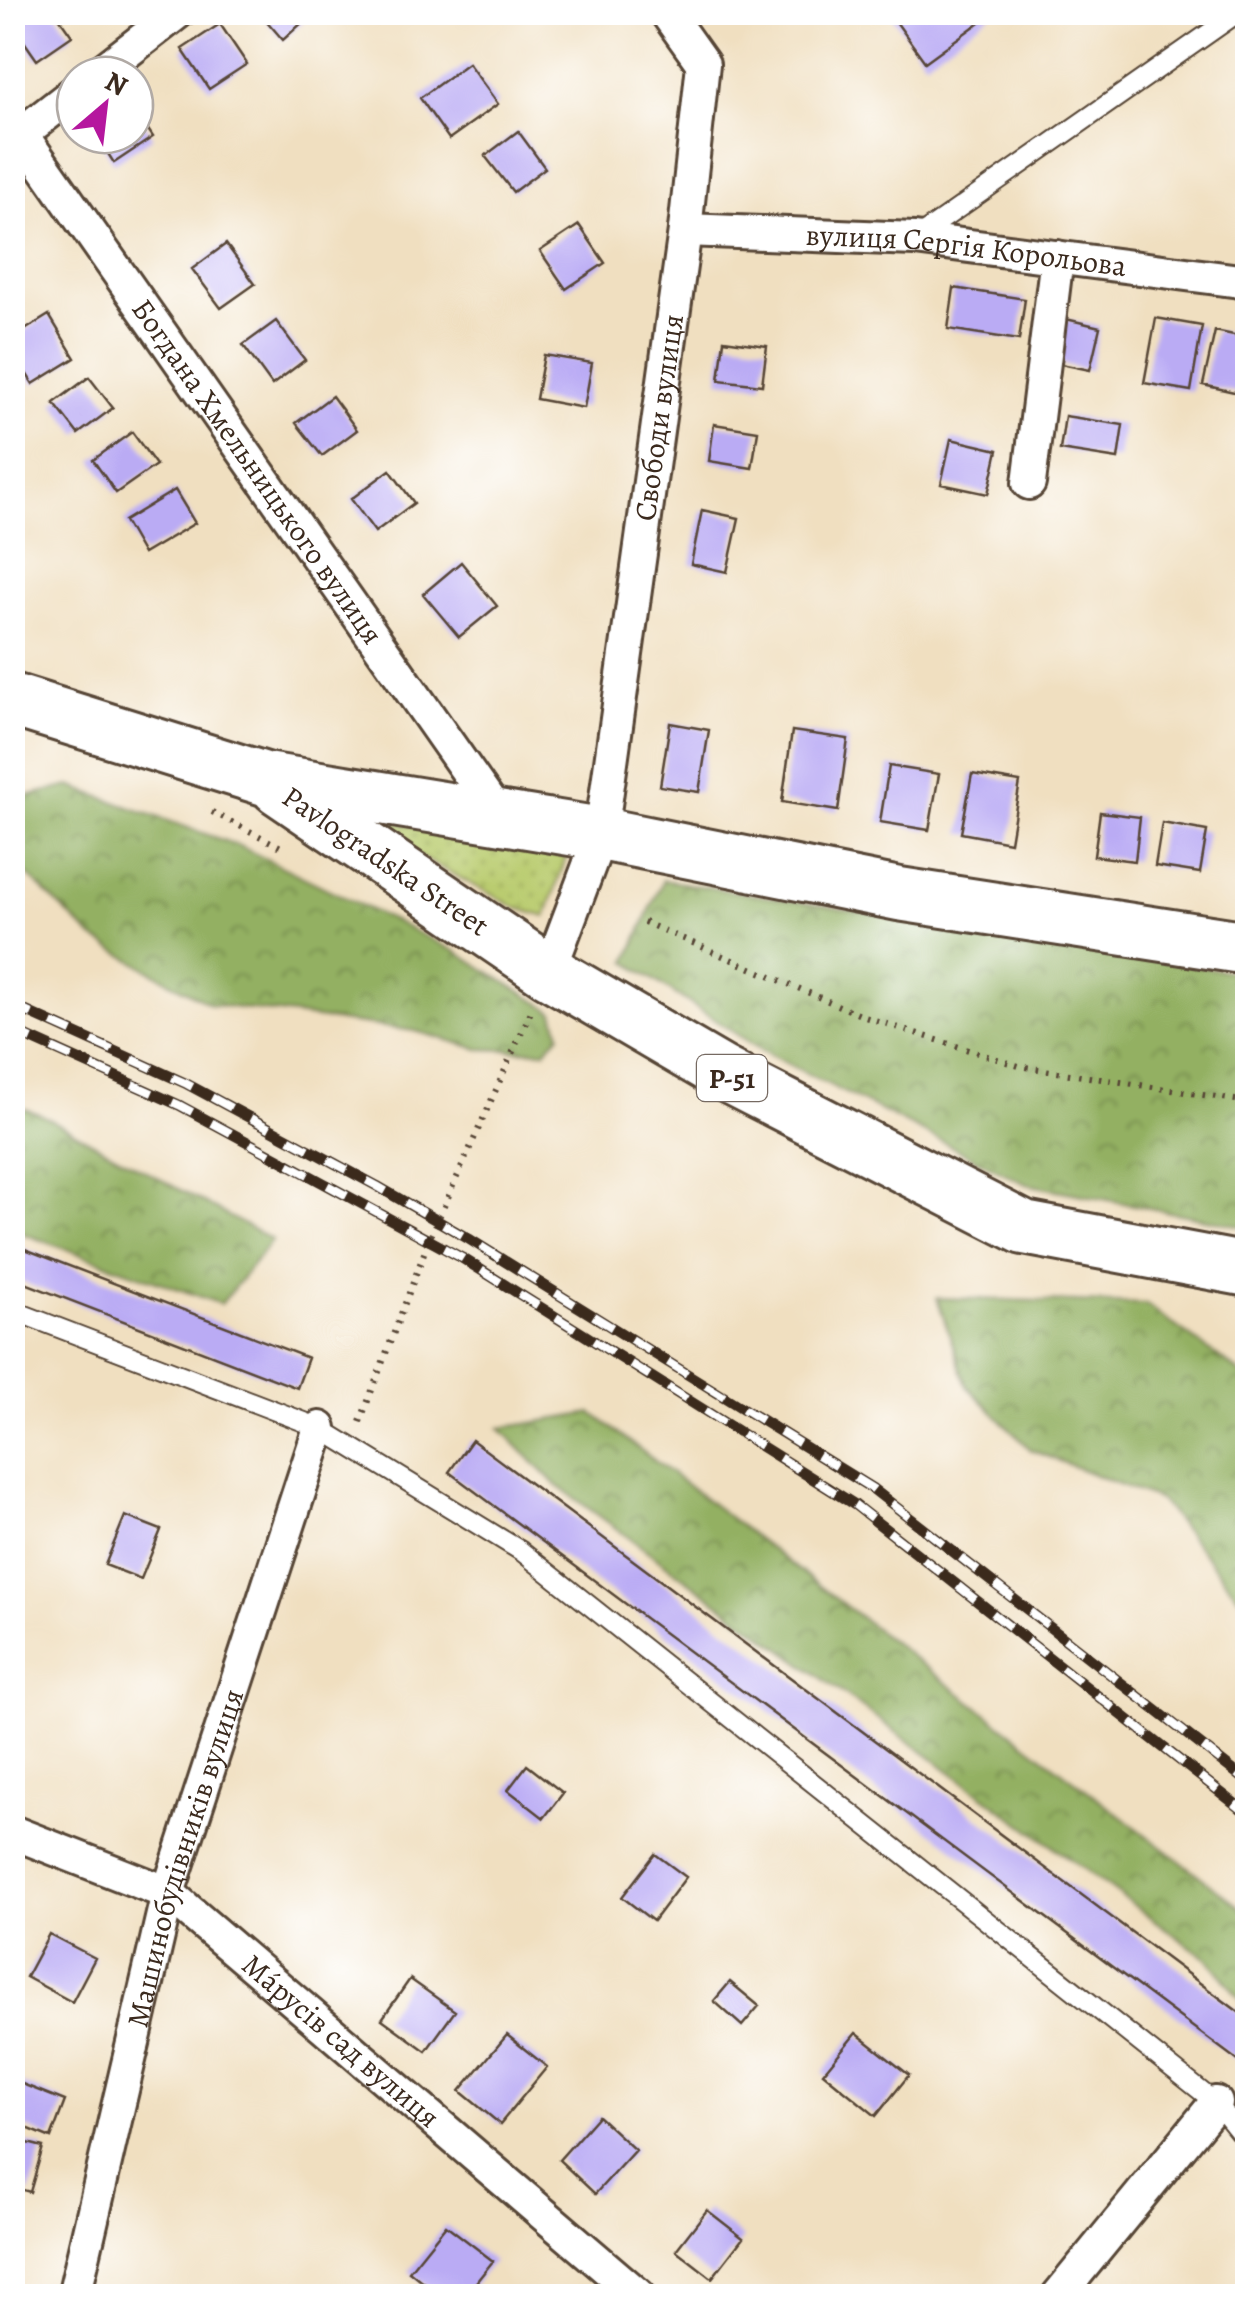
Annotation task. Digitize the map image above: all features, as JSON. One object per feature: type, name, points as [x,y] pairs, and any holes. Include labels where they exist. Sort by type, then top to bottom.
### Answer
[{"type":"main road","name":"Р-51","points":[[12,700],[264,779]]},
{"type":"main road","name":"Pavlogradska Street","points":[[264,779],[601,834],[899,894],[1248,948]]},
{"type":"main road","name":"Pavlogradska Street","points":[[264,779],[549,972],[722,1073],[1024,1228],[1248,1270]]},
{"type":"street","points":[[123,55],[178,12]]},
{"type":"street","name":"Свободи вулиця","points":[[549,972],[601,834],[685,230],[704,64],[666,12]]},
{"type":"street","points":[[16,132],[55,106]]},
{"type":"street","name":"Богдана Хмельницького вулиця","points":[[16,132],[501,819]]},
{"type":"street","name":"вулиця Сергія Корольова","points":[[685,230],[915,238],[1248,282]]},
{"type":"street","points":[[1029,483],[1057,257]]},
{"type":"street","name":"Машинобудівників вулиця","points":[[74,2296],[168,1893],[320,1428]]},
{"type":"street","name":"Мáрусів сад вулиця","points":[[12,1832],[168,1893],[639,2296]]},
{"type":"street","points":[[1058,2296],[1216,2103]]},
{"type":"lane","points":[[915,238],[1239,12]]},
{"type":"lane","points":[[12,1310],[320,1428],[521,1551],[1216,2103],[1248,2143]]},
{"type":"path","points":[[644,922],[866,1017],[1019,1066],[1248,1102]]},
{"type":"path","points":[[351,1447],[429,1240],[549,972]]},
{"type":"green space","points":[[70,786],[239,846],[453,950],[554,1012],[560,1034],[545,1051],[479,1049],[415,1031],[210,1004],[94,939],[13,861],[13,799]]},
{"type":"green space","points":[[383,819],[566,857],[546,917],[517,908],[375,833]]},
{"type":"green space","points":[[663,880],[1247,974],[1247,1227],[1026,1184],[762,1051],[627,962]]},
{"type":"green space","points":[[13,1105],[42,1115],[272,1240],[221,1304],[13,1230]]},
{"type":"green space","points":[[937,1298],[1145,1304],[1247,1378],[1247,1607],[1160,1500],[1031,1450],[967,1386]]},
{"type":"green space","points":[[592,1413],[1247,1912],[1247,2007],[1209,1960],[554,1483],[500,1428]]},
{"type":"building","points":[[12,12],[55,12],[72,36],[37,60],[12,24]]},
{"type":"building","points":[[259,12],[314,12],[283,40]]},
{"type":"building","points":[[889,12],[994,12],[925,62]]},
{"type":"building","points":[[220,24],[247,64],[209,89],[182,49]]},
{"type":"building","points":[[468,63],[498,104],[449,139],[420,98]]},
{"type":"building","points":[[518,131],[545,168],[513,192],[485,156]]},
{"type":"building","points":[[109,155],[126,155],[114,163]]},
{"type":"building","points":[[579,225],[605,263],[566,289],[540,251]]},
{"type":"building","points":[[226,244],[255,284],[221,308],[192,269]]},
{"type":"building","points":[[954,288],[1025,299],[1019,340],[948,329]]},
{"type":"building","points":[[49,315],[75,358],[33,384],[12,351],[12,338]]},
{"type":"building","points":[[1156,318],[1202,326],[1191,391],[1144,383]]},
{"type":"building","points":[[1066,319],[1100,327],[1090,370],[1056,363]]},
{"type":"building","points":[[276,321],[305,360],[272,385],[243,345]]},
{"type":"building","points":[[1215,331],[1248,338],[1248,375],[1243,394],[1203,385]]},
{"type":"building","points":[[724,340],[767,346],[762,385],[719,380]]},
{"type":"building","points":[[544,355],[592,363],[584,408],[536,399]]},
{"type":"building","points":[[89,377],[113,408],[78,434],[54,403]]},
{"type":"building","points":[[332,396],[357,430],[322,456],[296,423]]},
{"type":"building","points":[[1065,416],[1123,425],[1118,459],[1060,450]]},
{"type":"building","points":[[714,424],[758,431],[752,468],[709,461]]},
{"type":"building","points":[[132,432],[156,465],[116,493],[93,460]]},
{"type":"building","points":[[951,439],[998,450],[988,494],[941,484]]},
{"type":"building","points":[[390,470],[414,503],[375,532],[351,499]]},
{"type":"building","points":[[175,490],[195,523],[143,554],[124,521]]},
{"type":"building","points":[[702,510],[739,518],[727,572],[691,564]]},
{"type":"building","points":[[461,562],[497,606],[459,637],[423,594]]},
{"type":"building","points":[[670,723],[709,730],[699,792],[660,786]]},
{"type":"building","points":[[792,731],[848,739],[838,811],[782,802]]},
{"type":"building","points":[[889,766],[939,774],[929,830],[880,822]]},
{"type":"building","points":[[972,774],[1020,782],[1010,842],[961,833]]},
{"type":"building","points":[[1100,812],[1140,817],[1135,861],[1094,856]]},
{"type":"building","points":[[1162,823],[1207,831],[1200,873],[1155,866]]},
{"type":"building","points":[[12,1244],[308,1358],[297,1388],[12,1278]]},
{"type":"building","points":[[472,1440],[1248,2019],[1245,2066],[449,1472]]},
{"type":"building","points":[[125,1516],[161,1530],[141,1579],[105,1565]]},
{"type":"building","points":[[527,1765],[563,1793],[544,1818],[508,1790]]},
{"type":"building","points":[[655,1854],[686,1877],[653,1921],[622,1897]]},
{"type":"building","points":[[49,1934],[95,1958],[72,2002],[26,1977]]},
{"type":"building","points":[[410,1979],[455,2011],[426,2051],[382,2019]]},
{"type":"building","points":[[730,1982],[759,2006],[742,2026],[714,2001]]},
{"type":"building","points":[[856,2033],[909,2075],[876,2116],[823,2073]]},
{"type":"building","points":[[507,2035],[547,2067],[500,2124],[460,2091]]},
{"type":"building","points":[[12,2080],[65,2101],[51,2138],[12,2122]]},
{"type":"building","points":[[598,2116],[635,2150],[595,2194],[559,2160]]},
{"type":"building","points":[[12,2139],[43,2147],[30,2192],[12,2187]]},
{"type":"building","points":[[707,2210],[743,2238],[712,2278],[676,2250]]},
{"type":"building","points":[[446,2225],[493,2261],[465,2296],[440,2296],[409,2271]]},
{"type":"railway","points":[[12,1005],[185,1083],[377,1186],[873,1489],[1248,1782]]},
{"type":"railway","points":[[12,1030],[179,1105],[462,1258],[855,1505],[1248,1814]]}]
